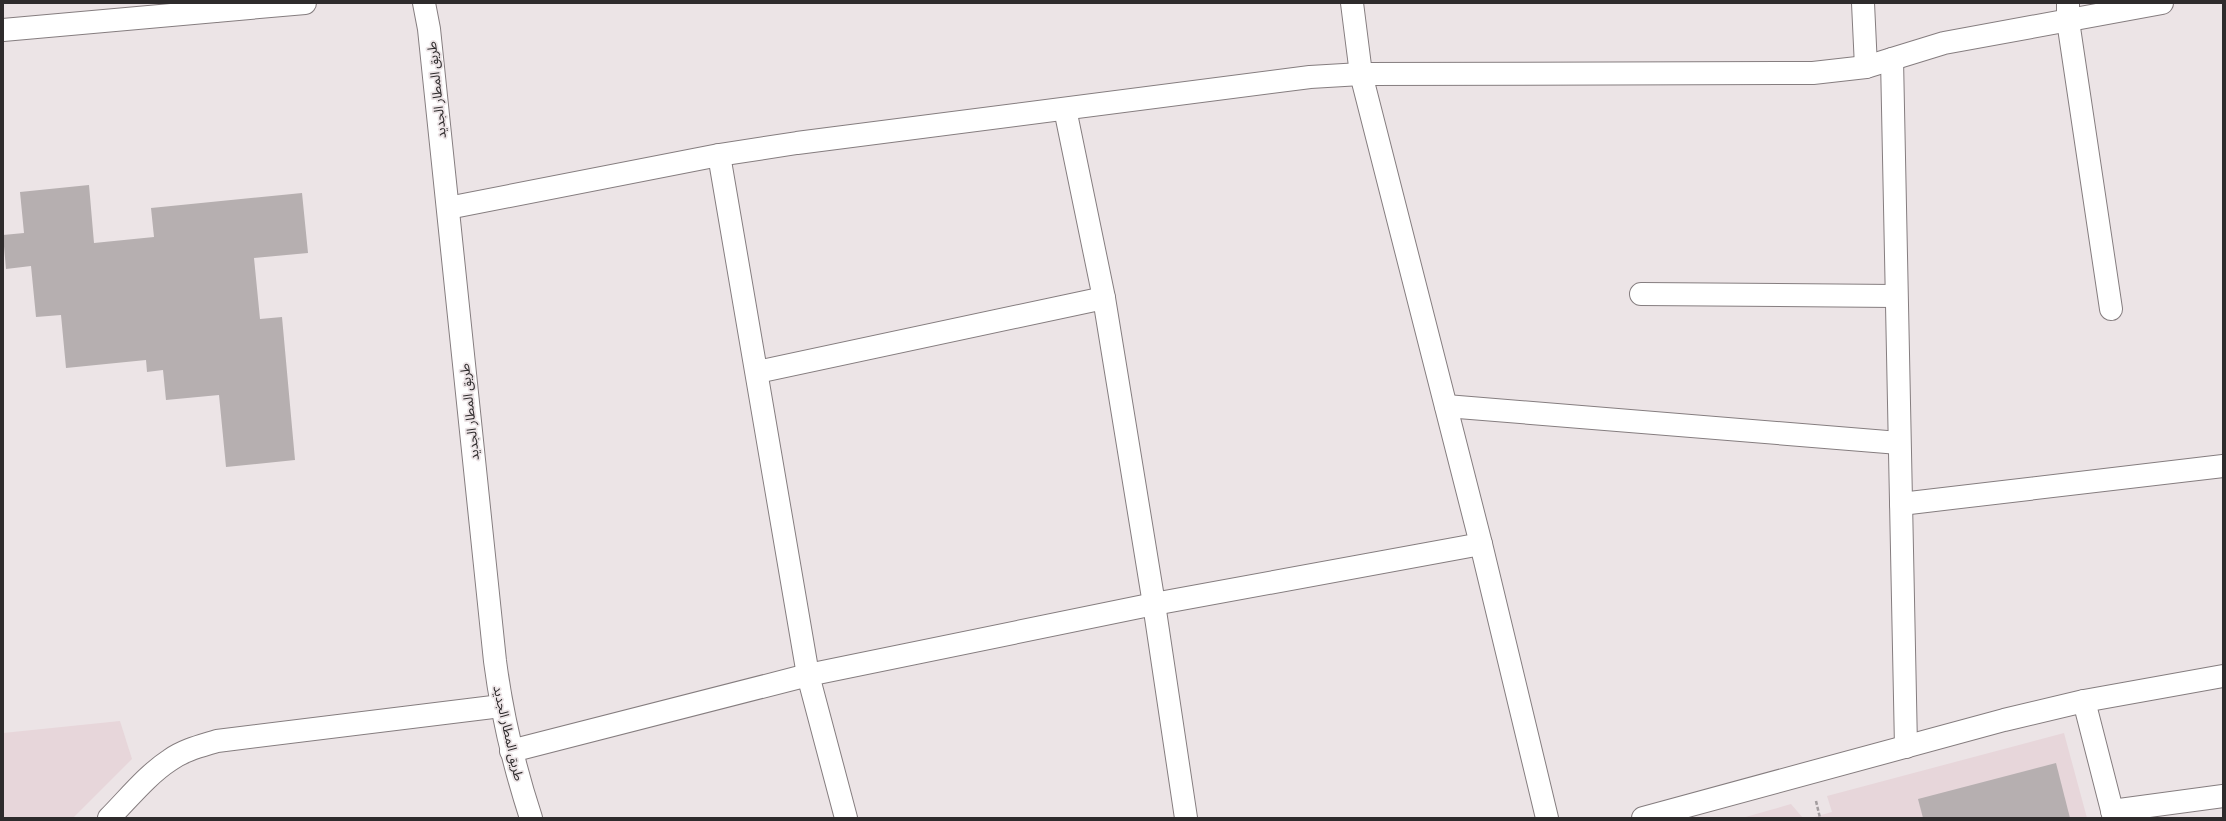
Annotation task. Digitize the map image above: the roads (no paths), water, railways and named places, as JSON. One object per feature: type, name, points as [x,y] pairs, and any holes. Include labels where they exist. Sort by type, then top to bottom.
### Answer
[{"type":"street","points":[[3,30],[214,7],[305,3]]},
{"type":"street","name":"طريق المطار الجديد","points":[[424,3],[429,29],[494,653],[501,706],[511,751],[531,818]]},
{"type":"street","points":[[1352,3],[1361,74],[1481,544],[1547,818]]},
{"type":"street","points":[[1863,3],[1866,67]]},
{"type":"street","points":[[448,208],[719,155],[797,143],[1310,77],[1361,74],[1813,72],[1866,67],[1944,43],[2068,12],[2162,3]]},
{"type":"street","points":[[2068,12],[2111,309]]},
{"type":"street","points":[[1892,59],[1906,747]]},
{"type":"street","points":[[1065,108],[1104,298],[1154,604],[1186,818]]},
{"type":"street","points":[[719,155],[808,675],[846,818]]},
{"type":"street","points":[[1641,294],[1896,296]]},
{"type":"street","points":[[757,372],[1104,298]]},
{"type":"street","points":[[1446,406],[1899,443]]},
{"type":"street","points":[[1901,504],[2223,466]]},
{"type":"street","points":[[511,751],[808,675],[1154,604],[1481,544]]},
{"type":"street","points":[[1643,818],[2084,701],[2223,676]]},
{"type":"street","points":[[2084,701],[2113,814],[2223,796]]},
{"type":"street","points":[[120,813],[170,760],[192,748],[216,741],[501,706]]}]
